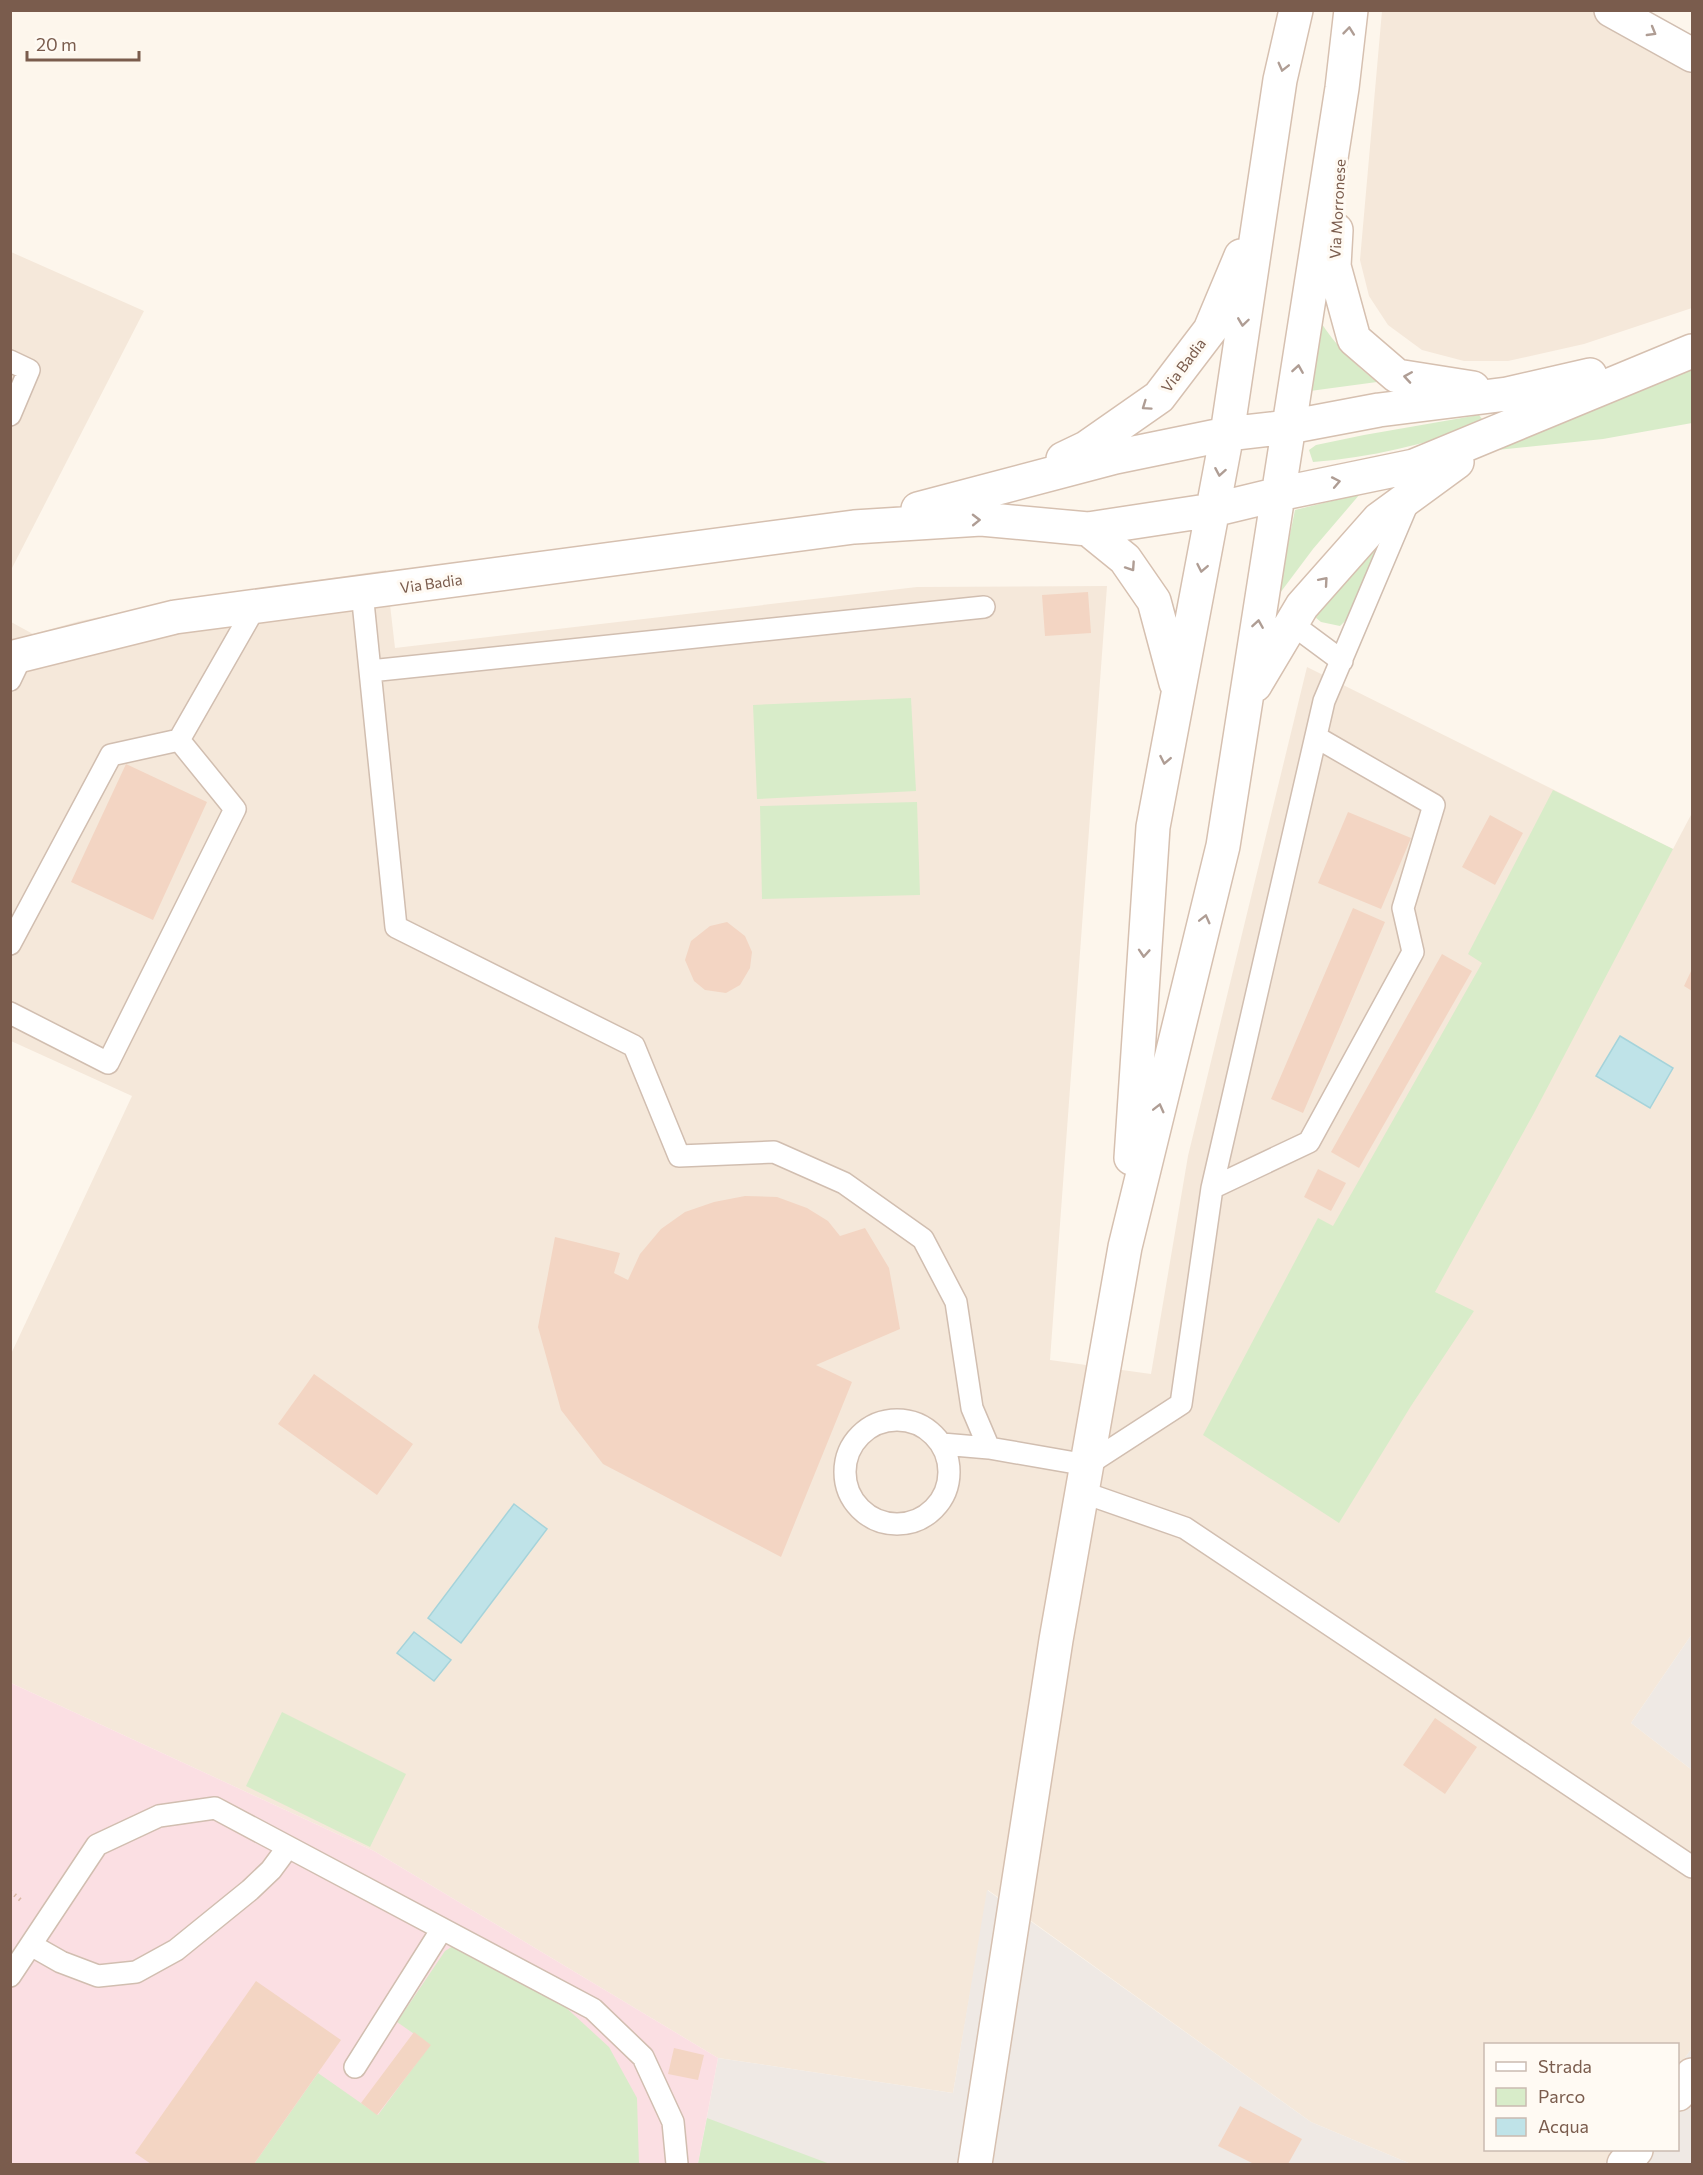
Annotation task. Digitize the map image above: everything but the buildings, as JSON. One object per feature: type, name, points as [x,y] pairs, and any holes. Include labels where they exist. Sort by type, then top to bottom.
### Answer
[{"type":"main road","points":[[1125,1247],[1153,827],[1227,434],[1280,80],[1296,10]]},
{"type":"main road","points":[[975,2164],[1056,1640],[1125,1247],[1223,846],[1342,88],[1351,10]]},
{"type":"main road","points":[[1611,10],[1692,55]]},
{"type":"main road","name":"Via Morronese","points":[[1342,88],[1334,266],[1354,339],[1397,376],[1507,394]]},
{"type":"main road","name":"Via Badia","points":[[1017,482],[1086,448],[1159,397],[1210,330],[1259,213]]},
{"type":"main road","name":"Via Morronese","points":[[1289,427],[1379,410],[1507,394],[1683,354]]},
{"type":"main road","name":"Via Morronese","points":[[1279,494],[1414,466],[1683,354]]},
{"type":"main road","name":"Via Morronese","points":[[1246,700],[1302,606],[1379,519],[1506,426]]},
{"type":"main road","name":"Via Badia","points":[[854,527],[1115,457],[1227,434],[1289,427]]},
{"type":"main road","name":"Via Badia","points":[[14,664],[175,617],[854,527],[981,519],[1088,529],[1213,510],[1279,494]]},
{"type":"main road","points":[[1088,529],[1125,559],[1154,601],[1178,692]]},
{"type":"main road","points":[[1679,2091],[1692,2075]]},
{"type":"main road","points":[[1624,2164],[1635,2151]]},
{"type":"lane","points":[[10,361],[29,370],[10,415]]},
{"type":"lane","points":[[1084,1479],[1181,1404],[1212,1188],[1324,701],[1412,495]]},
{"type":"lane","points":[[362,592],[396,927],[634,1046],[679,1156],[774,1152],[844,1183],[923,1239],[956,1302],[972,1408],[989,1448]]},
{"type":"lane","points":[[10,944],[111,755],[179,740],[255,607]]},
{"type":"lane","points":[[370,671],[984,607]]},
{"type":"lane","points":[[1292,624],[1342,660]]},
{"type":"lane","points":[[1212,1188],[1309,1142],[1413,952],[1403,908],[1434,805],[1316,737]]},
{"type":"lane","points":[[10,1014],[108,1063],[235,809],[179,740]]},
{"type":"lane","points":[[942,1444],[948,1459],[950,1475],[946,1492],[937,1506],[925,1517],[910,1523],[894,1524],[878,1521],[863,1512],[852,1500],[846,1484],[844,1468],[848,1452],[857,1438],[869,1427],[884,1421],[901,1419],[916,1423],[931,1431],[942,1444],[989,1448],[1084,1479],[1185,1528],[1692,1868]]},
{"type":"lane","points":[[10,1976],[97,1845],[159,1816],[215,1808],[593,2009],[643,2057],[673,2122],[676,2164]]},
{"type":"lane","points":[[31,1945],[62,1962],[98,1976],[136,1972],[176,1950],[250,1890],[271,1870],[288,1847]]},
{"type":"lane","points":[[355,2067],[442,1929]]},
{"type":"shaded area","points":[[1382,11],[1630,11],[1692,44],[1692,308],[1584,344],[1508,361],[1464,361],[1422,350],[1388,325],[1369,296],[1360,260]]},
{"type":"shaded area","points":[[11,252],[144,311],[11,570]]},
{"type":"shaded area","points":[[386,570],[395,648],[917,587],[1107,586],[1050,1360],[1151,1374],[1188,1156],[1307,667],[1673,849],[1692,813],[1692,1634],[1631,1723],[1692,1770],[1692,2048],[1679,2067],[1679,2043],[1484,2043],[1484,2151],[1615,2151],[1604,2164],[1411,2164],[1311,2122],[988,1890],[953,2093],[718,2058],[374,1851],[11,1683],[11,1354],[132,1096],[11,1041],[11,622],[33,634],[80,621],[177,601]]},
{"type":"shaded area","points":[[1692,1634],[1692,1770],[1631,1723]]},
{"type":"shaded area","points":[[11,1683],[374,1851],[718,2058],[698,2164],[11,2164]]},
{"type":"shaded area","points":[[987,1890],[1311,2122],[1411,2164],[698,2164],[718,2058],[953,2093]]},
{"type":"shaded area","points":[[1692,2048],[1692,2164],[1604,2164],[1615,2151],[1679,2151],[1679,2067]]},
{"type":"green space","points":[[1320,321],[1346,354],[1377,382],[1310,391]]},
{"type":"green space","points":[[1692,367],[1692,423],[1603,439],[1497,450],[1593,405]]},
{"type":"green space","points":[[1479,415],[1482,419],[1481,427],[1377,453],[1313,462],[1309,450],[1316,445],[1364,435]]},
{"type":"green space","points":[[1360,494],[1313,549],[1277,597],[1295,510]]},
{"type":"green space","points":[[1376,533],[1381,547],[1365,590],[1354,610],[1340,626],[1321,622],[1309,612]]},
{"type":"green space","points":[[911,698],[916,791],[757,799],[753,705]]},
{"type":"green space","points":[[1553,790],[1673,849],[1534,1113],[1435,1292],[1474,1311],[1411,1406],[1339,1523],[1203,1435],[1318,1218],[1333,1226],[1482,963],[1468,954]]},
{"type":"green space","points":[[917,802],[920,895],[762,899],[760,806]]},
{"type":"green space","points":[[282,1712],[406,1774],[370,1847],[246,1786]]},
{"type":"green space","points":[[456,1944],[561,2003],[609,2047],[637,2098],[639,2164],[254,2164],[318,2073],[378,2115],[430,2045],[397,2022],[445,1951]]},
{"type":"green space","points":[[707,2118],[830,2164],[698,2164]]},
{"type":"water","points":[[1620,1036],[1673,1068],[1650,1108],[1596,1076]]},
{"type":"water","points":[[514,1504],[547,1529],[461,1643],[428,1618]]},
{"type":"water","points":[[414,1632],[451,1660],[434,1681],[397,1653]]}]
